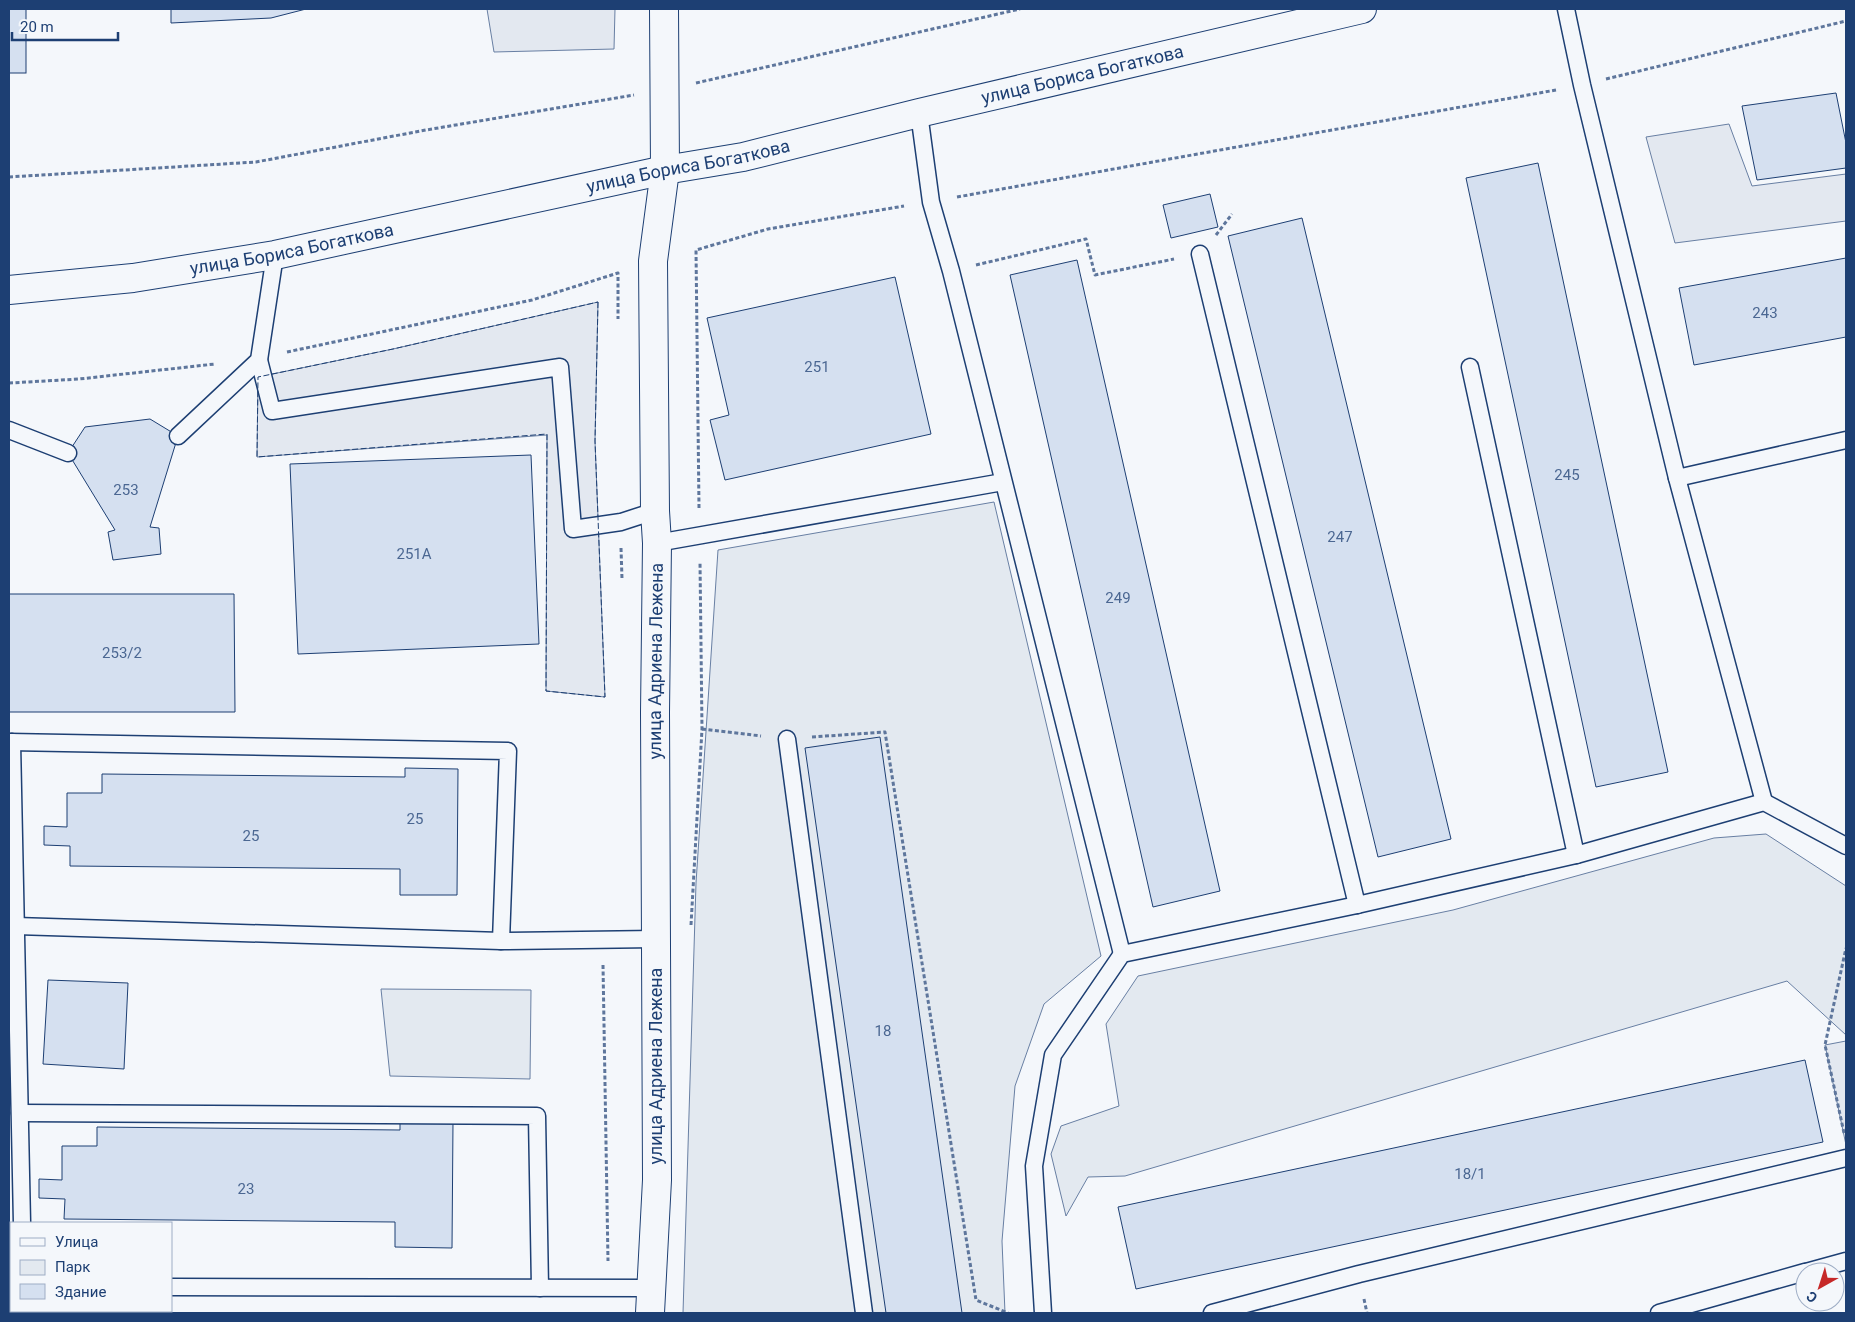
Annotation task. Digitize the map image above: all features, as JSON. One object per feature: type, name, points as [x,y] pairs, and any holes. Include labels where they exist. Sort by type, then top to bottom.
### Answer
[{"type":"main road","name":"улица Адриена Лежена","points":[[651,1301],[657,1180],[655,939],[657,543],[655,511],[653,261],[665,170],[664,9]]},
{"type":"main road","name":"улица Бориса Богаткова","points":[[9,290],[133,278],[275,255],[665,170],[743,157],[920,113],[1362,9]]},
{"type":"lane","points":[[1566,9],[1582,85],[1677,478],[1764,802]]},
{"type":"lane","points":[[920,113],[931,202],[951,271],[1122,954]]},
{"type":"lane","points":[[1200,254],[1357,905]]},
{"type":"lane","points":[[275,255],[259,360],[272,411],[560,367],[573,530],[621,522],[655,511]]},
{"type":"lane","points":[[178,436],[259,360]]},
{"type":"lane","points":[[1470,368],[1576,856]]},
{"type":"lane","points":[[9,430],[68,453]]},
{"type":"lane","points":[[1677,478],[1846,440]]},
{"type":"lane","points":[[657,543],[700,537],[1003,482]]},
{"type":"lane","points":[[788,739],[864,1313]]},
{"type":"lane","points":[[22,1222],[11,742],[508,751],[501,941]]},
{"type":"lane","points":[[1043,1313],[1034,1166],[1053,1055],[1122,954],[1357,905],[1576,856],[1764,802],[1846,846]]},
{"type":"lane","points":[[16,926],[501,941],[655,939]]},
{"type":"lane","points":[[20,1113],[537,1116],[540,1288]]},
{"type":"lane","points":[[1212,1313],[1359,1274],[1846,1158]]},
{"type":"lane","points":[[1659,1313],[1795,1275]]},
{"type":"lane","points":[[172,1287],[609,1288],[651,1301]]},
{"type":"path","points":[[9,177],[256,162],[426,130],[664,90],[1020,9]]},
{"type":"path","points":[[1008,1313],[976,1300],[885,732],[788,739],[702,729],[696,250],[768,229],[931,202],[1582,85],[1846,21]]},
{"type":"path","points":[[951,271],[1086,240],[1095,275],[1200,254],[1232,214]]},
{"type":"path","points":[[9,382],[79,379],[259,360],[532,300],[618,273],[618,323]]},
{"type":"path","points":[[621,522],[622,581]]},
{"type":"path","points":[[602,939],[609,1288]]},
{"type":"path","points":[[1844,1136],[1825,1046],[1846,948]]},
{"type":"green space","points":[[994,502],[1101,956],[1044,1004],[1015,1086],[1002,1241],[1005,1313],[683,1313],[696,883],[718,550]]},
{"type":"green space","points":[[1766,834],[1846,886],[1846,1035],[1787,981],[1125,1176],[1088,1177],[1066,1216],[1051,1154],[1061,1126],[1119,1106],[1106,1024],[1138,976],[1453,910],[1714,838]]},
{"type":"green space","points":[[381,989],[531,990],[530,1079],[390,1076]]},
{"type":"shaded area","points":[[487,9],[615,9],[614,49],[494,52]]},
{"type":"shaded area","points":[[1729,124],[1752,186],[1846,174],[1846,221],[1675,243],[1646,137]]},
{"type":"shaded area","points":[[598,302],[595,441],[605,697],[546,691],[547,435],[257,457],[258,377],[393,349]]},
{"type":"shaded area","points":[[1846,1041],[1846,1145],[1825,1045]]},
{"type":"building","points":[[9,9],[26,9],[26,73],[9,73]]},
{"type":"building","points":[[171,9],[306,9],[271,18],[171,23]]},
{"type":"building","points":[[1836,93],[1846,143],[1846,168],[1757,180],[1742,106]]},
{"type":"building","points":[[1538,163],[1668,772],[1596,787],[1466,178]]},
{"type":"building","points":[[1210,194],[1218,227],[1171,238],[1163,205]]},
{"type":"building","points":[[1302,218],[1451,839],[1378,857],[1228,236]]},
{"type":"building","points":[[1846,258],[1846,337],[1694,365],[1679,288]]},
{"type":"building","points":[[1077,260],[1220,891],[1153,907],[1010,275]]},
{"type":"building","points":[[895,277],[931,434],[725,480],[710,420],[729,415],[707,318]]},
{"type":"building","points":[[150,419],[178,436],[150,527],[159,528],[161,554],[113,560],[108,532],[115,530],[68,453],[85,427]]},
{"type":"building","points":[[531,455],[539,644],[298,654],[290,464]]},
{"type":"building","points":[[9,594],[234,594],[235,712],[9,712]]},
{"type":"building","points":[[880,737],[962,1313],[886,1313],[805,748]]},
{"type":"building","points":[[405,768],[458,769],[457,895],[400,895],[400,869],[70,866],[70,846],[44,845],[44,826],[67,827],[67,793],[102,793],[102,774],[405,777]]},
{"type":"building","points":[[48,980],[128,983],[124,1069],[43,1064]]},
{"type":"building","points":[[1805,1060],[1823,1142],[1136,1289],[1118,1207]]},
{"type":"building","points":[[400,1121],[453,1122],[452,1248],[395,1247],[395,1222],[64,1219],[65,1199],[39,1198],[39,1179],[62,1180],[62,1146],[97,1146],[97,1127],[400,1130]]},
{"type":"fence","points":[[598,302],[595,441],[605,697],[546,691],[547,434],[257,457],[258,377],[393,349],[598,302]]}]
